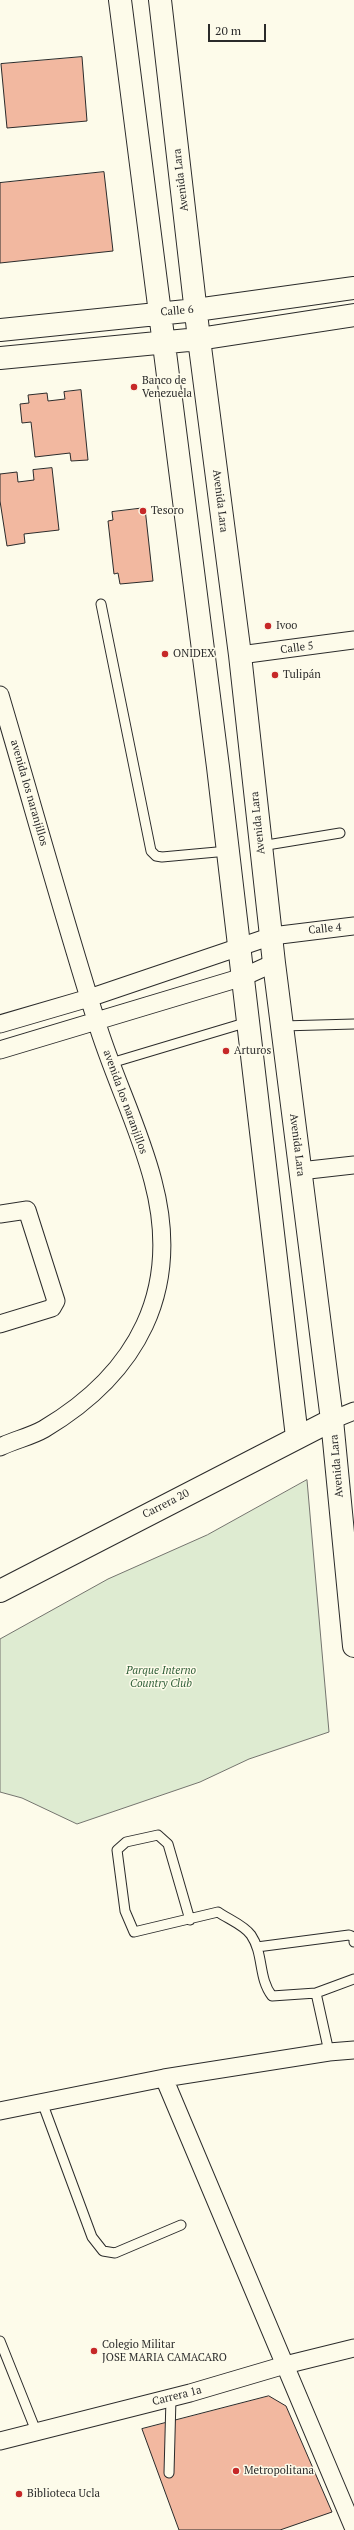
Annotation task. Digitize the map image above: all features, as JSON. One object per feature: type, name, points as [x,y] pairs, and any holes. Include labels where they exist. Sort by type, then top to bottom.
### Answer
[{"type":"street","points":[[120,0],[161,312],[228,851],[297,1437]]},
{"type":"street","name":"Avenida Lara","points":[[160,0],[199,339],[240,655],[274,963],[332,1420],[354,1646]]},
{"type":"street","name":"Calle 6","points":[[0,330],[161,312],[196,310],[354,288]]},
{"type":"street","points":[[0,358],[199,339],[354,316]]},
{"type":"street","name":"Calle 5","points":[[240,655],[354,640]]},
{"type":"street","name":"avenida los naranjillos","points":[[0,695],[96,1021],[153,1182],[164,1247],[153,1306],[129,1356],[86,1401],[42,1430],[1,1442]]},
{"type":"street","name":"Calle 4","points":[[0,1024],[90,998],[272,936],[354,926]]},
{"type":"street","points":[[0,1050],[243,977],[274,963]]},
{"type":"street","points":[[300,1171],[354,1165]]},
{"type":"street","points":[[0,1214],[27,1210],[56,1301],[52,1308],[0,1324]]},
{"type":"street","points":[[332,1420],[354,1411]]},
{"type":"street","name":"Carrera 20","points":[[0,1591],[332,1420]]},
{"type":"street","points":[[0,2111],[164,2078],[329,2052],[354,2050]]},
{"type":"street","points":[[164,2078],[354,2529]]},
{"type":"street","name":"Carrera 1a","points":[[0,2441],[171,2398],[285,2365],[354,2348]]},
{"type":"lane","points":[[101,604],[151,851],[162,857],[228,851]]},
{"type":"lane","points":[[261,846],[340,833]]},
{"type":"lane","points":[[111,1063],[248,1022]]},
{"type":"lane","points":[[282,1026],[354,1024]]},
{"type":"lane","points":[[190,1920],[168,1844],[158,1835],[126,1842],[117,1850],[125,1912],[134,1932],[190,1920],[218,1912],[250,1934],[257,1947],[265,1987],[272,1996],[316,1993],[354,1979]]},
{"type":"lane","points":[[257,1947],[349,1935],[354,1937],[354,1942]]},
{"type":"lane","points":[[316,1993],[329,2052]]},
{"type":"lane","points":[[42,2102],[92,2237],[103,2251],[115,2253],[181,2225]]},
{"type":"lane","points":[[0,2341],[36,2431]]},
{"type":"lane","points":[[169,2473],[171,2398]]},
{"type":"green space","name":"Parque Interno Country Club","points":[[307,1480],[329,1732],[249,1759],[200,1782],[77,1824],[22,1798],[0,1792],[0,1639],[108,1579],[207,1535]]},
{"type":"building","points":[[82,57],[87,121],[7,128],[1,64]]},
{"type":"building","points":[[104,172],[113,251],[0,263],[0,183]]},
{"type":"building","points":[[81,390],[88,460],[71,461],[70,453],[35,457],[31,422],[22,423],[20,404],[29,403],[28,395],[47,393],[48,401],[65,399],[64,392]]},
{"type":"building","points":[[52,468],[59,530],[24,534],[25,543],[7,546],[0,501],[0,474],[17,472],[18,482],[34,480],[33,470]]},
{"type":"building","points":[[145,508],[153,581],[120,584],[118,573],[114,574],[108,521],[113,520],[112,512]]},
{"type":"building","name":"Metropolitana","points":[[269,2396],[286,2406],[332,2512],[280,2530],[179,2530],[142,2429]]},
{"type":"place","name":"Banco de Venezuela","points":[[134,387]]},
{"type":"place","name":"Tesoro","points":[[143,511]]},
{"type":"place","name":"Ivoo","points":[[268,626]]},
{"type":"place","name":"ONIDEX","points":[[165,654]]},
{"type":"place","name":"Tulipán","points":[[275,675]]},
{"type":"place","name":"Arturos","points":[[226,1051]]},
{"type":"place","name":"Colegio Militar JOSE MARIA CAMACARO","points":[[94,2351]]},
{"type":"place","name":"Metropolitana","points":[[236,2471]]},
{"type":"place","name":"Biblioteca Ucla","points":[[19,2494]]}]
